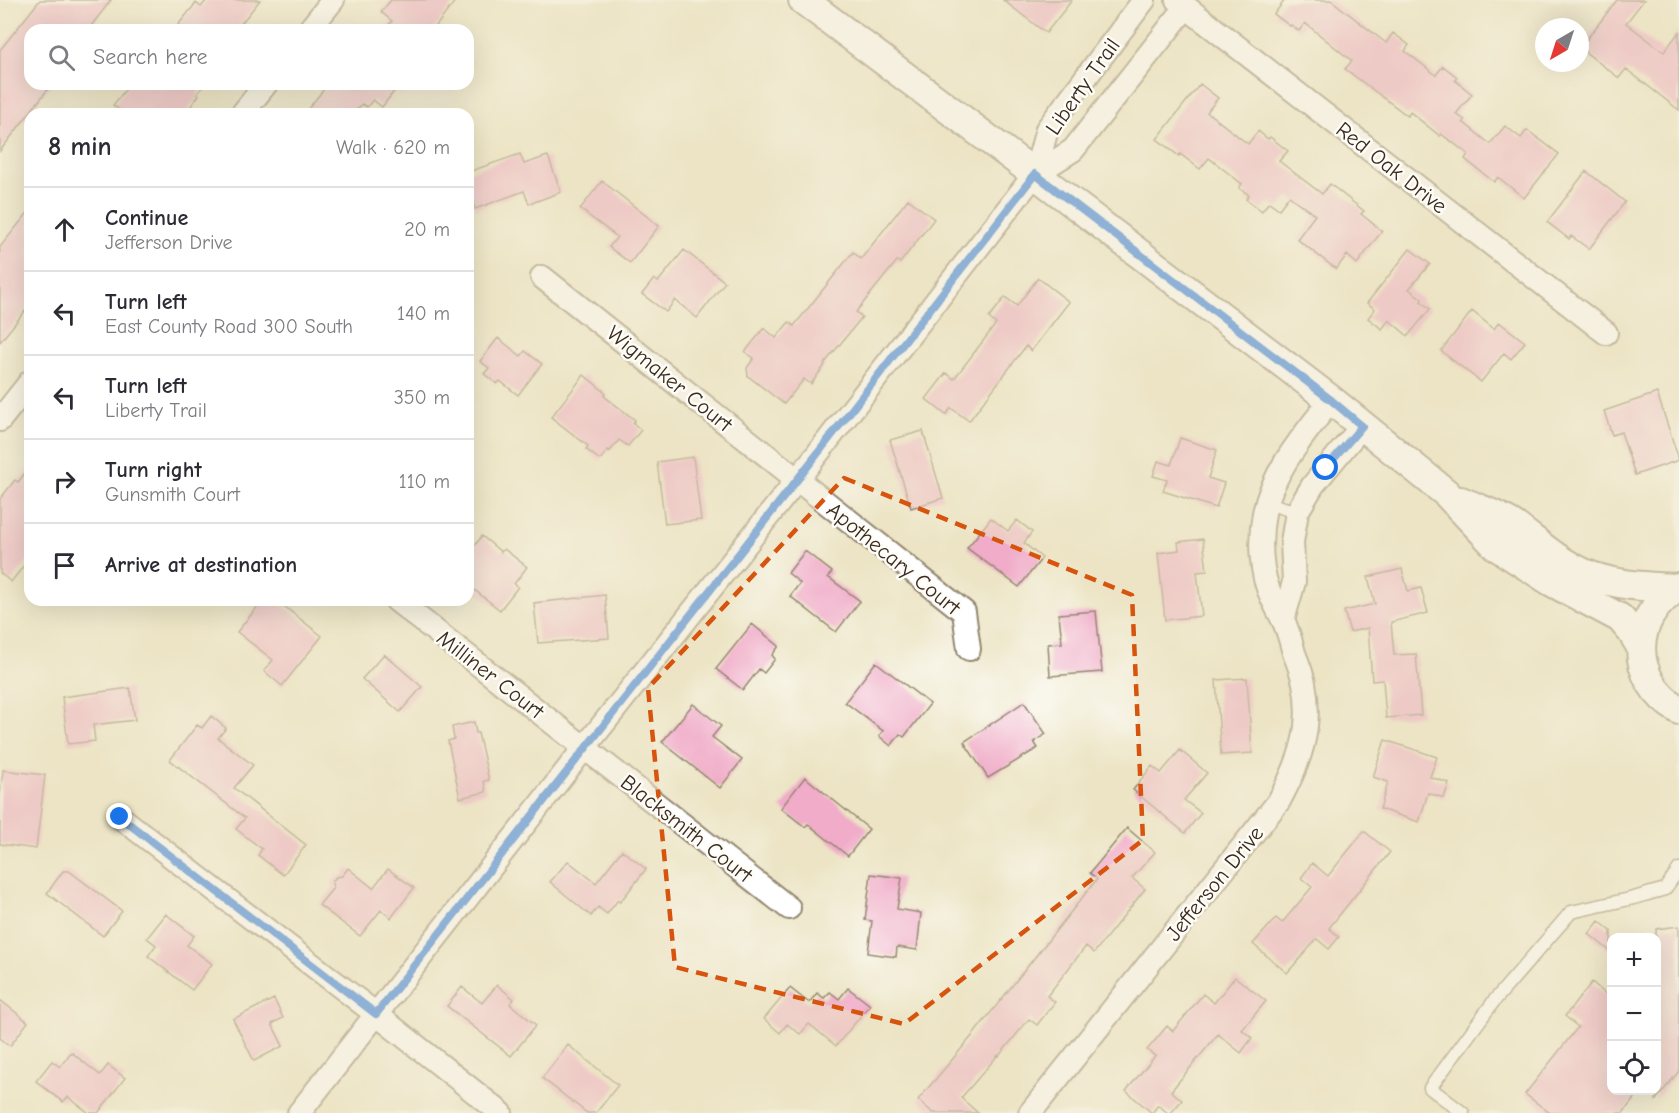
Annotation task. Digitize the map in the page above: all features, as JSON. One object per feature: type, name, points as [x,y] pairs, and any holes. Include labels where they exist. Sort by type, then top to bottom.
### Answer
[{"type":"street","points":[[314,24],[333,0]]},
{"type":"street","points":[[803,0],[1331,400],[1446,493],[1496,546],[1552,582],[1620,618],[1641,647]]},
{"type":"street","name":"Liberty Trail","points":[[300,1113],[1035,174],[1047,129],[1144,0]]},
{"type":"street","points":[[1035,174],[1073,150],[1182,4]]},
{"type":"street","name":"Red Oak Drive","points":[[1182,4],[1606,333]]},
{"type":"street","points":[[247,108],[261,90]]},
{"type":"street","name":"Wigmaker Court","points":[[542,277],[797,480]]},
{"type":"street","points":[[0,420],[24,390]]},
{"type":"street","name":"Jefferson Drive","points":[[1030,1113],[1279,801],[1302,752],[1307,727],[1304,681],[1263,571],[1262,536],[1267,503],[1276,480],[1295,448],[1331,400]]},
{"type":"street","points":[[1283,620],[1294,582],[1292,542],[1297,512],[1313,485],[1362,426]]},
{"type":"street","name":"Apothecary Court","points":[[797,480],[964,612],[969,649]]},
{"type":"street","points":[[1446,493],[1513,525],[1546,551],[1574,568],[1599,579],[1624,584],[1678,588]]},
{"type":"street","points":[[1678,588],[1663,598],[1651,612],[1644,629],[1641,647],[1643,666],[1650,683],[1662,698],[1679,710]]},
{"type":"street","name":"Milliner Court","points":[[404,606],[585,747]]},
{"type":"street","name":"Blacksmith Court","points":[[585,747],[789,909]]},
{"type":"street","points":[[120,817],[501,1113]]},
{"type":"lane","points":[[1267,503],[1297,512]]},
{"type":"lane","points":[[1462,1113],[1430,1088],[1494,1001],[1571,912],[1665,889],[1679,869]]},
{"type":"highlighted area","points":[[844,478],[1132,595],[1143,840],[904,1024],[675,967],[648,688]]},
{"type":"building","points":[[40,0],[111,0],[93,24],[24,24],[24,90],[47,90],[33,108],[24,108],[24,120],[0,151],[0,50]]},
{"type":"building","points":[[207,0],[260,0],[241,24],[179,24],[196,3],[201,7]]},
{"type":"building","points":[[391,0],[456,0],[438,24],[390,24],[392,21],[381,12]]},
{"type":"building","points":[[1003,0],[1072,0],[1046,33]]},
{"type":"building","points":[[1285,0],[1331,0],[1386,43],[1393,33],[1409,45],[1405,51],[1436,75],[1443,66],[1457,77],[1455,80],[1472,94],[1456,114],[1490,144],[1505,126],[1521,138],[1527,130],[1559,154],[1524,198],[1498,177],[1494,182],[1465,159],[1468,154],[1441,134],[1440,136],[1410,112],[1408,116],[1345,69],[1352,61],[1305,23],[1299,31],[1274,14]]},
{"type":"building","points":[[1617,0],[1644,0],[1626,23],[1664,52],[1679,32],[1679,110],[1626,69],[1619,78],[1589,55],[1589,36]]},
{"type":"building","points":[[1200,84],[1218,98],[1207,112],[1248,144],[1258,131],[1268,139],[1270,137],[1288,151],[1279,161],[1322,194],[1330,184],[1364,211],[1361,214],[1382,231],[1357,264],[1347,255],[1336,269],[1297,239],[1315,215],[1289,196],[1279,209],[1269,202],[1262,211],[1246,199],[1249,195],[1239,188],[1242,184],[1209,158],[1200,169],[1157,139]]},
{"type":"building","points":[[125,90],[200,90],[189,108],[117,108],[113,105]]},
{"type":"building","points":[[323,90],[395,90],[382,107],[373,100],[367,107],[362,104],[358,108],[309,108]]},
{"type":"building","points":[[520,154],[524,164],[548,156],[561,192],[529,204],[524,191],[475,209],[474,170]]},
{"type":"building","points":[[1586,171],[1625,202],[1589,249],[1571,236],[1569,239],[1547,222]]},
{"type":"building","points":[[602,181],[659,226],[630,263],[609,247],[617,237],[580,209]]},
{"type":"building","points":[[908,199],[934,219],[900,263],[897,261],[856,312],[862,317],[811,384],[804,379],[784,404],[748,376],[747,368],[754,358],[745,352],[764,328],[776,338],[789,322],[794,326],[853,252],[861,259]]},
{"type":"building","points":[[24,217],[24,312],[0,342],[0,247]]},
{"type":"building","points":[[1410,249],[1430,264],[1409,289],[1430,309],[1408,336],[1389,320],[1382,329],[1368,318],[1375,309],[1367,303]]},
{"type":"building","points":[[684,250],[725,282],[697,318],[675,300],[666,312],[642,294],[654,279],[658,282]]},
{"type":"building","points":[[1038,278],[1069,302],[1031,351],[1026,346],[969,421],[951,408],[946,415],[926,399],[946,373],[954,379],[996,324],[989,318],[1005,297],[1017,306]]},
{"type":"building","points":[[1472,311],[1494,329],[1499,322],[1525,342],[1511,359],[1504,353],[1481,382],[1441,351]]},
{"type":"building","points":[[498,338],[521,356],[525,351],[542,364],[518,395],[500,381],[497,384],[484,374],[489,368],[480,361]]},
{"type":"building","points":[[584,375],[606,393],[604,396],[635,420],[633,423],[641,430],[628,446],[619,440],[600,460],[586,449],[588,446],[551,417]]},
{"type":"building","points":[[1657,393],[1679,460],[1635,475],[1621,432],[1612,435],[1604,411]]},
{"type":"building","points":[[923,431],[943,498],[911,508],[890,440]]},
{"type":"building","points":[[1180,438],[1217,450],[1208,478],[1224,483],[1216,508],[1163,491],[1167,480],[1153,476],[1158,461],[1171,465]]},
{"type":"building","points":[[693,457],[701,520],[665,524],[657,462]]},
{"type":"building","points":[[24,474],[24,566],[11,582],[0,573],[0,499],[15,480],[18,482]]},
{"type":"building","points":[[991,518],[1008,531],[1017,520],[1032,532],[1024,543],[1042,558],[1019,587],[967,548]]},
{"type":"building","points":[[482,536],[501,552],[504,549],[527,567],[514,584],[518,587],[500,610],[474,590],[474,546]]},
{"type":"building","points":[[1203,539],[1207,571],[1197,572],[1202,616],[1165,620],[1158,553],[1179,550],[1178,542]]},
{"type":"building","points":[[805,551],[832,572],[828,577],[860,601],[836,632],[790,596],[800,583],[788,573]]},
{"type":"building","points":[[1402,569],[1408,591],[1421,588],[1428,613],[1391,622],[1394,655],[1416,654],[1421,715],[1386,718],[1383,680],[1372,681],[1368,628],[1350,632],[1344,611],[1375,604],[1368,577]]},
{"type":"building","points":[[605,595],[609,638],[538,643],[534,603]]},
{"type":"building","points":[[258,606],[284,606],[322,636],[282,686],[264,671],[273,660],[237,632]]},
{"type":"building","points":[[1096,611],[1102,672],[1050,676],[1048,644],[1062,643],[1059,614]]},
{"type":"building","points":[[752,624],[779,646],[772,655],[775,659],[764,673],[759,669],[743,690],[716,669]]},
{"type":"building","points":[[384,654],[422,687],[400,712],[362,679]]},
{"type":"building","points":[[876,662],[930,704],[904,737],[900,734],[891,746],[879,736],[883,731],[845,702]]},
{"type":"building","points":[[1247,678],[1252,753],[1221,755],[1216,680]]},
{"type":"building","points":[[130,688],[135,720],[93,725],[95,741],[68,744],[62,697]]},
{"type":"building","points":[[1024,702],[1046,734],[1034,742],[1038,748],[988,778],[964,742]]},
{"type":"building","points":[[693,704],[721,726],[712,737],[742,760],[720,788],[662,742]]},
{"type":"building","points":[[211,716],[226,728],[218,738],[253,765],[234,788],[306,845],[283,875],[258,855],[262,849],[236,829],[245,818],[170,760],[197,725],[202,728]]},
{"type":"building","points":[[474,722],[489,780],[484,781],[486,792],[460,798],[448,741],[454,739],[452,727]]},
{"type":"building","points":[[1385,740],[1437,757],[1430,777],[1449,783],[1444,798],[1428,793],[1419,822],[1380,809],[1388,782],[1373,777]]},
{"type":"building","points":[[1180,750],[1207,773],[1184,800],[1201,813],[1185,833],[1133,790],[1152,766],[1161,773]]},
{"type":"building","points":[[3,770],[45,775],[36,849],[0,844],[0,796]]},
{"type":"building","points":[[805,777],[869,829],[848,856],[808,824],[805,827],[781,808]]},
{"type":"building","points":[[1127,828],[1155,852],[1132,878],[1145,889],[1094,953],[1086,946],[1047,996],[1055,1002],[1037,1025],[1029,1019],[961,1098],[978,1113],[933,1113],[918,1100],[973,1035],[1097,879],[1090,873]]},
{"type":"building","points":[[1364,831],[1390,852],[1329,928],[1339,937],[1329,949],[1317,939],[1287,973],[1253,944],[1276,918],[1282,923],[1312,887],[1301,878],[1312,863],[1328,876]]},
{"type":"building","points":[[622,850],[646,869],[620,902],[618,900],[607,914],[598,907],[591,916],[550,882],[568,861],[596,883]]},
{"type":"building","points":[[348,868],[373,888],[388,869],[414,888],[391,918],[381,910],[360,936],[319,905],[333,888],[332,882],[336,877],[342,876]]},
{"type":"building","points":[[63,871],[69,871],[122,911],[103,936],[47,893]]},
{"type":"building","points":[[871,874],[902,878],[897,909],[921,913],[917,950],[897,947],[896,957],[868,953],[872,921],[865,920]]},
{"type":"building","points":[[166,914],[194,936],[187,945],[212,964],[192,990],[148,956],[156,945],[147,938]]},
{"type":"building","points":[[1599,921],[1611,931],[1607,933],[1607,949],[1589,934]]},
{"type":"building","points":[[1679,926],[1679,1071],[1661,1094],[1661,933],[1656,933],[1656,929]]},
{"type":"building","points":[[1235,977],[1266,1001],[1242,1030],[1252,1038],[1241,1053],[1218,1034],[1171,1091],[1182,1100],[1171,1113],[1158,1105],[1152,1113],[1126,1091],[1155,1056],[1147,1050],[1167,1026],[1173,1031],[1203,994],[1214,1003]]},
{"type":"building","points":[[1592,982],[1607,995],[1607,1095],[1637,1095],[1623,1113],[1550,1113],[1525,1094],[1578,1027],[1565,1016]]},
{"type":"building","points":[[497,985],[514,999],[510,1004],[536,1025],[511,1056],[447,1006],[462,987],[482,1003]]},
{"type":"building","points":[[790,988],[809,1003],[817,993],[824,998],[830,992],[839,999],[848,988],[870,1005],[836,1046],[809,1024],[800,1034],[787,1024],[780,1033],[764,1019]]},
{"type":"building","points":[[274,999],[283,1018],[272,1024],[283,1046],[254,1061],[233,1019]]},
{"type":"building","points":[[0,1000],[28,1022],[10,1046],[0,1038]]},
{"type":"building","points":[[568,1045],[618,1085],[596,1113],[587,1113],[542,1078]]},
{"type":"building","points":[[71,1052],[100,1075],[108,1065],[125,1078],[98,1113],[89,1113],[68,1097],[63,1102],[36,1081],[52,1061],[60,1067]]},
{"type":"route","points":[[120,817],[376,1014],[1035,174],[1362,426],[1326,468]]}]
